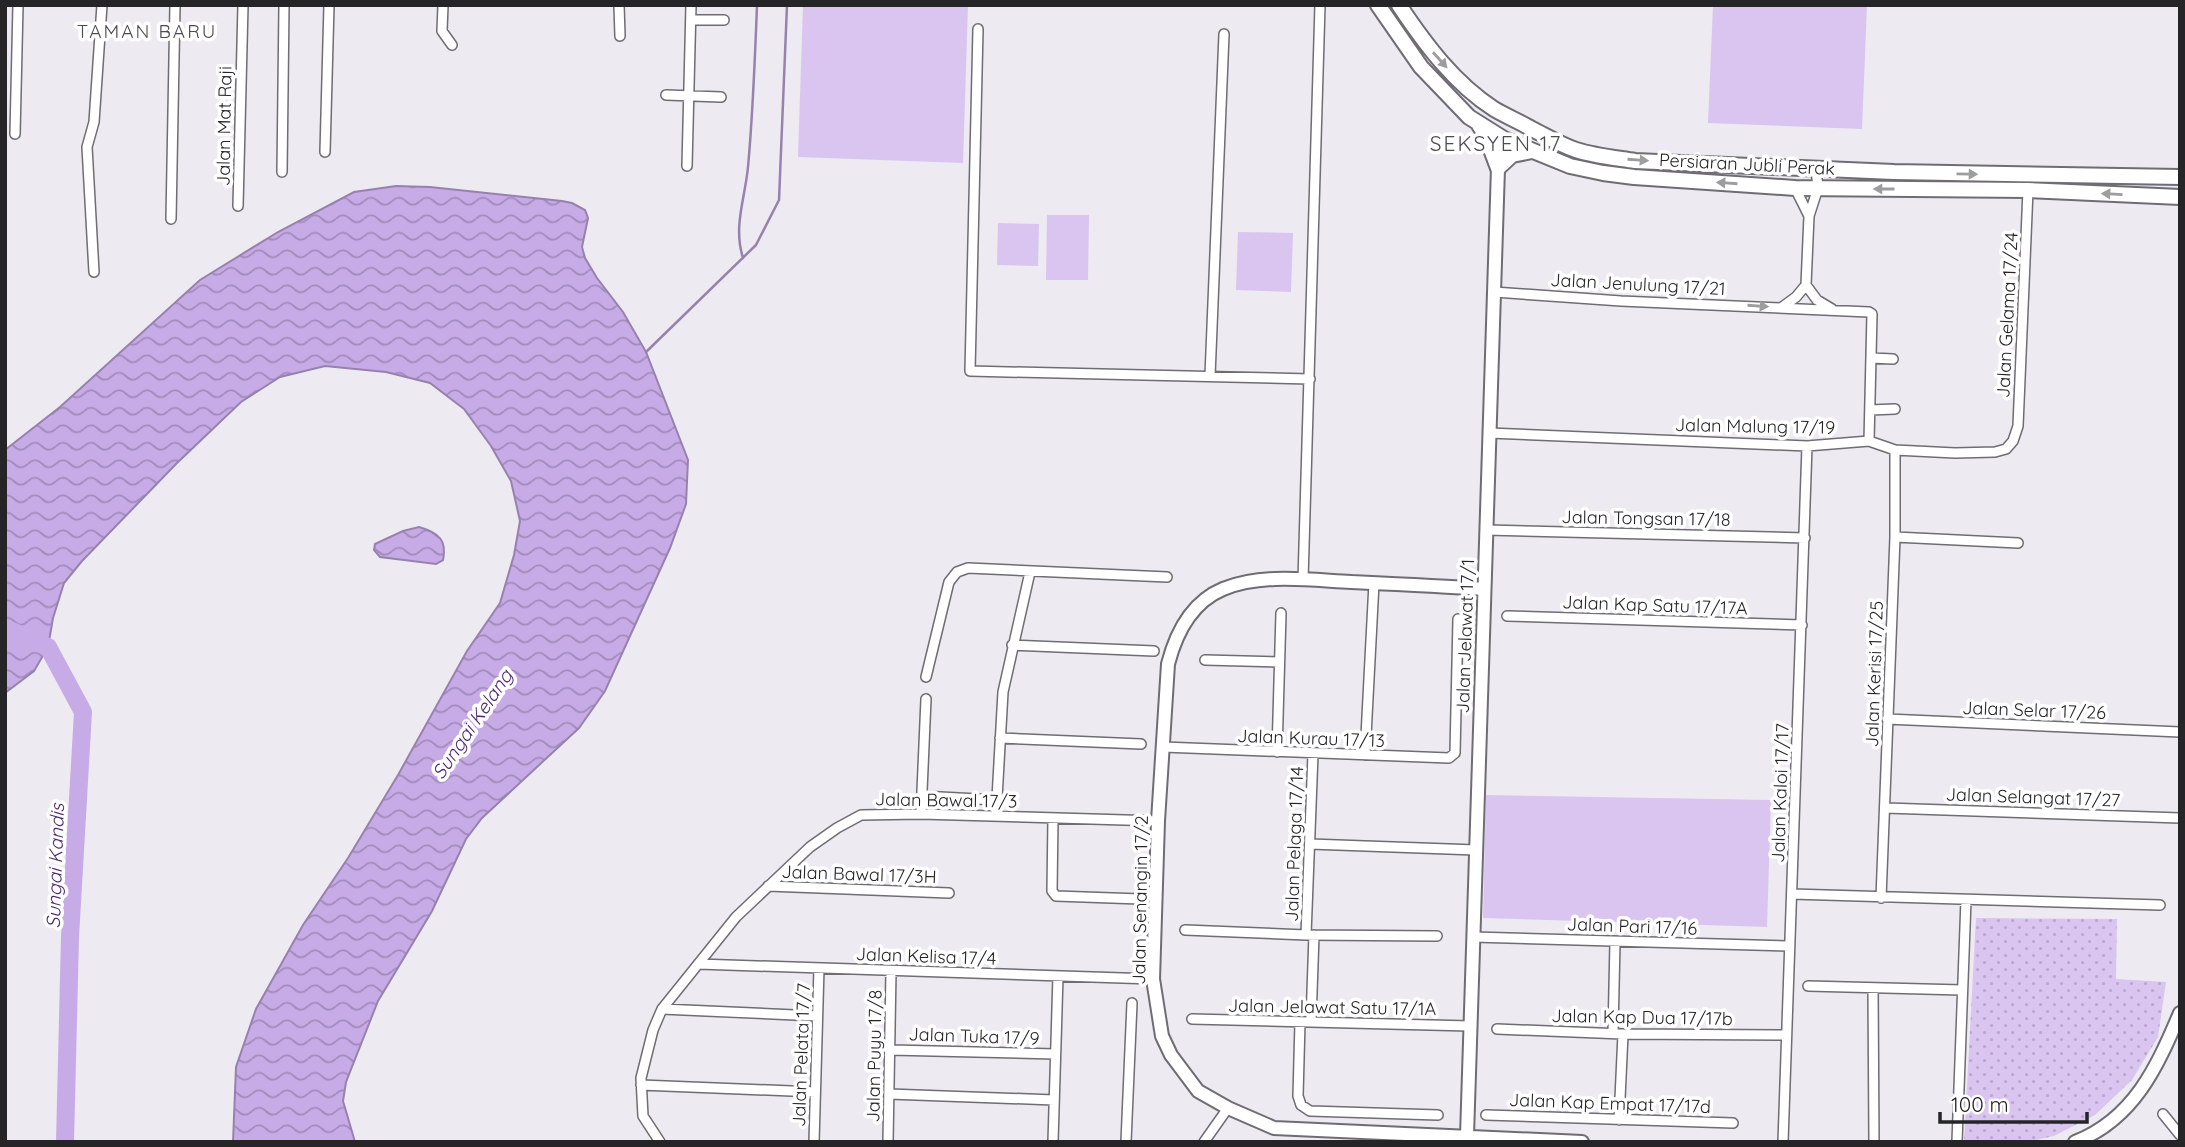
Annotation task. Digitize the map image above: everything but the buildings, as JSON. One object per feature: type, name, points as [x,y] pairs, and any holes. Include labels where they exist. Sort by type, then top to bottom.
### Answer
[{"type":"main road","name":"Persiaran Jubli Perak","points":[[1378,5],[1422,67],[1478,124],[1504,139],[1570,166],[1602,173],[1795,188],[2028,190],[2180,197]]},
{"type":"main road","name":"Persiaran Jubli Perak","points":[[1399,5],[1423,42],[1447,68],[1494,109],[1575,149],[1602,156],[1635,161],[1894,172],[2180,177]]},
{"type":"main road","points":[[1494,109],[1501,119],[1504,139]]},
{"type":"main road","points":[[1478,124],[1486,136],[1498,168],[1512,155],[1533,151]]},
{"type":"street","points":[[15,134],[18,5]]},
{"type":"street","points":[[94,272],[87,146],[94,122],[102,5]]},
{"type":"street","points":[[171,219],[175,5]]},
{"type":"street","name":"Jalan Mat Raji","points":[[238,206],[243,5]]},
{"type":"street","points":[[282,173],[284,5]]},
{"type":"street","points":[[325,152],[329,5]]},
{"type":"street","points":[[443,5],[442,31],[452,46]]},
{"type":"street","points":[[619,5],[620,36]]},
{"type":"street","points":[[687,166],[691,5]]},
{"type":"street","points":[[1303,580],[1320,5]]},
{"type":"street","points":[[691,20],[723,20]]},
{"type":"street","points":[[978,29],[970,371],[1310,379]]},
{"type":"street","points":[[1210,376],[1224,34]]},
{"type":"street","points":[[666,95],[721,97]]},
{"type":"street","name":"Jalan Jelawat 17/1","points":[[1467,1136],[1498,168],[1504,139]]},
{"type":"street","points":[[1781,308],[1796,297],[1805,285],[1809,216],[1818,188],[1816,169]]},
{"type":"street","points":[[1795,188],[1809,216]]},
{"type":"street","name":"Jalan Gelama 17/24","points":[[2013,441],[2018,426],[2028,190]]},
{"type":"street","points":[[1805,285],[1817,300],[1834,310]]},
{"type":"street","name":"Jalan Jenulung 17/21","points":[[1494,292],[1621,301],[1869,312],[1872,314],[1871,358]]},
{"type":"street","points":[[1870,441],[1871,358],[1893,359]]},
{"type":"street","points":[[1870,410],[1895,408]]},
{"type":"street","name":"Jalan Malung 17/19","points":[[1489,433],[1807,446],[1870,441],[1895,450],[1955,453],[1995,452],[2006,449],[2013,441]]},
{"type":"street","name":"Jalan Kaloi 17/17","points":[[1783,1142],[1807,446]]},
{"type":"street","name":"Jalan Kerisi 17/25","points":[[1881,898],[1895,537],[1895,450]]},
{"type":"street","name":"Jalan Tongsan 17/18","points":[[1486,530],[1805,538]]},
{"type":"street","points":[[1895,537],[2018,543]]},
{"type":"street","points":[[926,677],[949,582],[957,572],[968,568],[1167,577]]},
{"type":"street","points":[[996,816],[1003,692],[1030,572]]},
{"type":"street","name":"Jalan Senangin 17/2","points":[[1485,589],[1270,579],[1223,589],[1203,602],[1185,620],[1174,639],[1168,664],[1158,821],[1153,979],[1162,1036],[1171,1055],[1198,1091],[1228,1108],[1274,1128],[1582,1142]]},
{"type":"street","points":[[1365,755],[1374,583]]},
{"type":"street","points":[[1276,752],[1281,613]]},
{"type":"street","name":"Jalan Kap Satu 17/17A","points":[[1507,617],[1802,625]]},
{"type":"street","name":"Jalan Kurau 17/13","points":[[1163,747],[1449,758],[1455,753],[1458,619]]},
{"type":"street","points":[[1013,645],[1154,651]]},
{"type":"street","points":[[1205,660],[1279,662]]},
{"type":"street","points":[[921,814],[926,699]]},
{"type":"street","name":"Jalan Selar 17/26","points":[[1887,719],[2180,732]]},
{"type":"street","points":[[1000,738],[1141,744]]},
{"type":"street","name":"Jalan Pelaga 17/14","points":[[1311,1021],[1310,844],[1313,754]]},
{"type":"street","points":[[922,796],[996,800]]},
{"type":"street","name":"Jalan Selangat 17/27","points":[[1886,808],[2180,818]]},
{"type":"street","name":"Jalan Bawal 17/3","points":[[660,1142],[643,1116],[641,1078],[653,1030],[662,1009],[736,917],[810,848],[837,828],[861,815],[921,814],[1158,821]]},
{"type":"street","points":[[1053,818],[1052,891],[1056,896],[1140,899]]},
{"type":"street","points":[[1310,844],[1476,850]]},
{"type":"street","name":"Jalan Bawal 17/3H","points":[[768,886],[949,893]]},
{"type":"street","points":[[1793,894],[2160,905]]},
{"type":"street","points":[[1956,1142],[1966,900]]},
{"type":"street","points":[[1185,930],[1437,936]]},
{"type":"street","name":"Jalan Pari 17/16","points":[[1473,937],[1789,946]]},
{"type":"street","points":[[1615,942],[1619,1120]]},
{"type":"street","name":"Jalan Kelisa 17/4","points":[[698,964],[1153,979]]},
{"type":"street","name":"Jalan Pelata 17/7","points":[[814,1142],[819,968]]},
{"type":"street","name":"Jalan Puyu 17/8","points":[[888,1142],[891,971]]},
{"type":"street","points":[[1053,1142],[1058,976]]},
{"type":"street","points":[[1808,986],[1962,990]]},
{"type":"street","points":[[1873,988],[1874,1142]]},
{"type":"street","points":[[1126,1142],[1132,1003]]},
{"type":"street","points":[[662,1009],[817,1016]]},
{"type":"street","points":[[2075,1142],[2098,1138],[2143,1089],[2180,1013]]},
{"type":"street","name":"Jalan Jelawat Satu 17/1A","points":[[1192,1019],[1470,1026]]},
{"type":"street","points":[[1300,1021],[1298,1096],[1301,1105],[1310,1111],[1438,1115]]},
{"type":"street","name":"Jalan Kap Dua 17/17b","points":[[1497,1029],[1618,1034],[1786,1035]]},
{"type":"street","name":"Jalan Tuka 17/9","points":[[891,1050],[1055,1054]]},
{"type":"street","points":[[641,1085],[815,1092]]},
{"type":"street","points":[[889,1094],[1054,1100]]},
{"type":"street","points":[[1204,1142],[1228,1108]]},
{"type":"street","points":[[2163,1114],[2178,1131]]},
{"type":"street","name":"Jalan Kap Empat 17/17d","points":[[1486,1115],[1733,1123]]},
{"type":"shaded area","points":[[803,5],[968,5],[963,163],[798,157]]},
{"type":"shaded area","points":[[1713,5],[1867,5],[1862,129],[1708,123]]},
{"type":"shaded area","points":[[1047,215],[1089,215],[1088,280],[1046,280]]},
{"type":"shaded area","points":[[998,223],[1039,224],[1038,266],[997,265]]},
{"type":"shaded area","points":[[1238,232],[1293,233],[1291,292],[1236,290]]},
{"type":"shaded area","points":[[1486,795],[1771,800],[1767,927],[1483,918]]},
{"type":"shaded area","points":[[1976,918],[2117,919],[2116,979],[2166,982],[2158,1037],[2132,1080],[2095,1115],[2054,1136],[2026,1142],[1964,1142]]},
{"type":"water","name":"Sungai Kelang","points":[[396,186],[562,201],[585,210],[588,218],[582,247],[585,258],[623,312],[646,352],[688,460],[686,504],[670,548],[605,691],[579,728],[482,818],[466,839],[432,911],[378,1001],[346,1082],[343,1101],[355,1142],[233,1142],[236,1067],[256,1009],[303,925],[348,858],[398,775],[467,651],[500,603],[514,555],[520,521],[511,481],[491,446],[464,409],[430,383],[386,372],[325,366],[280,377],[241,402],[176,464],[82,561],[64,583],[53,618],[48,647],[34,671],[5,693],[5,450],[60,407],[200,280],[278,232],[354,192]]},
{"type":"water","points":[[419,527],[440,538],[444,547],[443,560],[436,564],[380,557],[374,550],[375,544]]},
{"type":"waterway","points":[[743,258],[739,224],[750,147],[757,5]]},
{"type":"waterway","points":[[646,352],[756,245],[779,200],[787,5]]},
{"type":"waterway","name":"Sungai Kandis","points":[[5,628],[48,647],[83,712],[70,937],[65,1142]]},
{"type":"district","name":"TAMAN BARU","points":[[147,31]]},
{"type":"district","name":"SEKSYEN 17","points":[[1496,143]]}]
